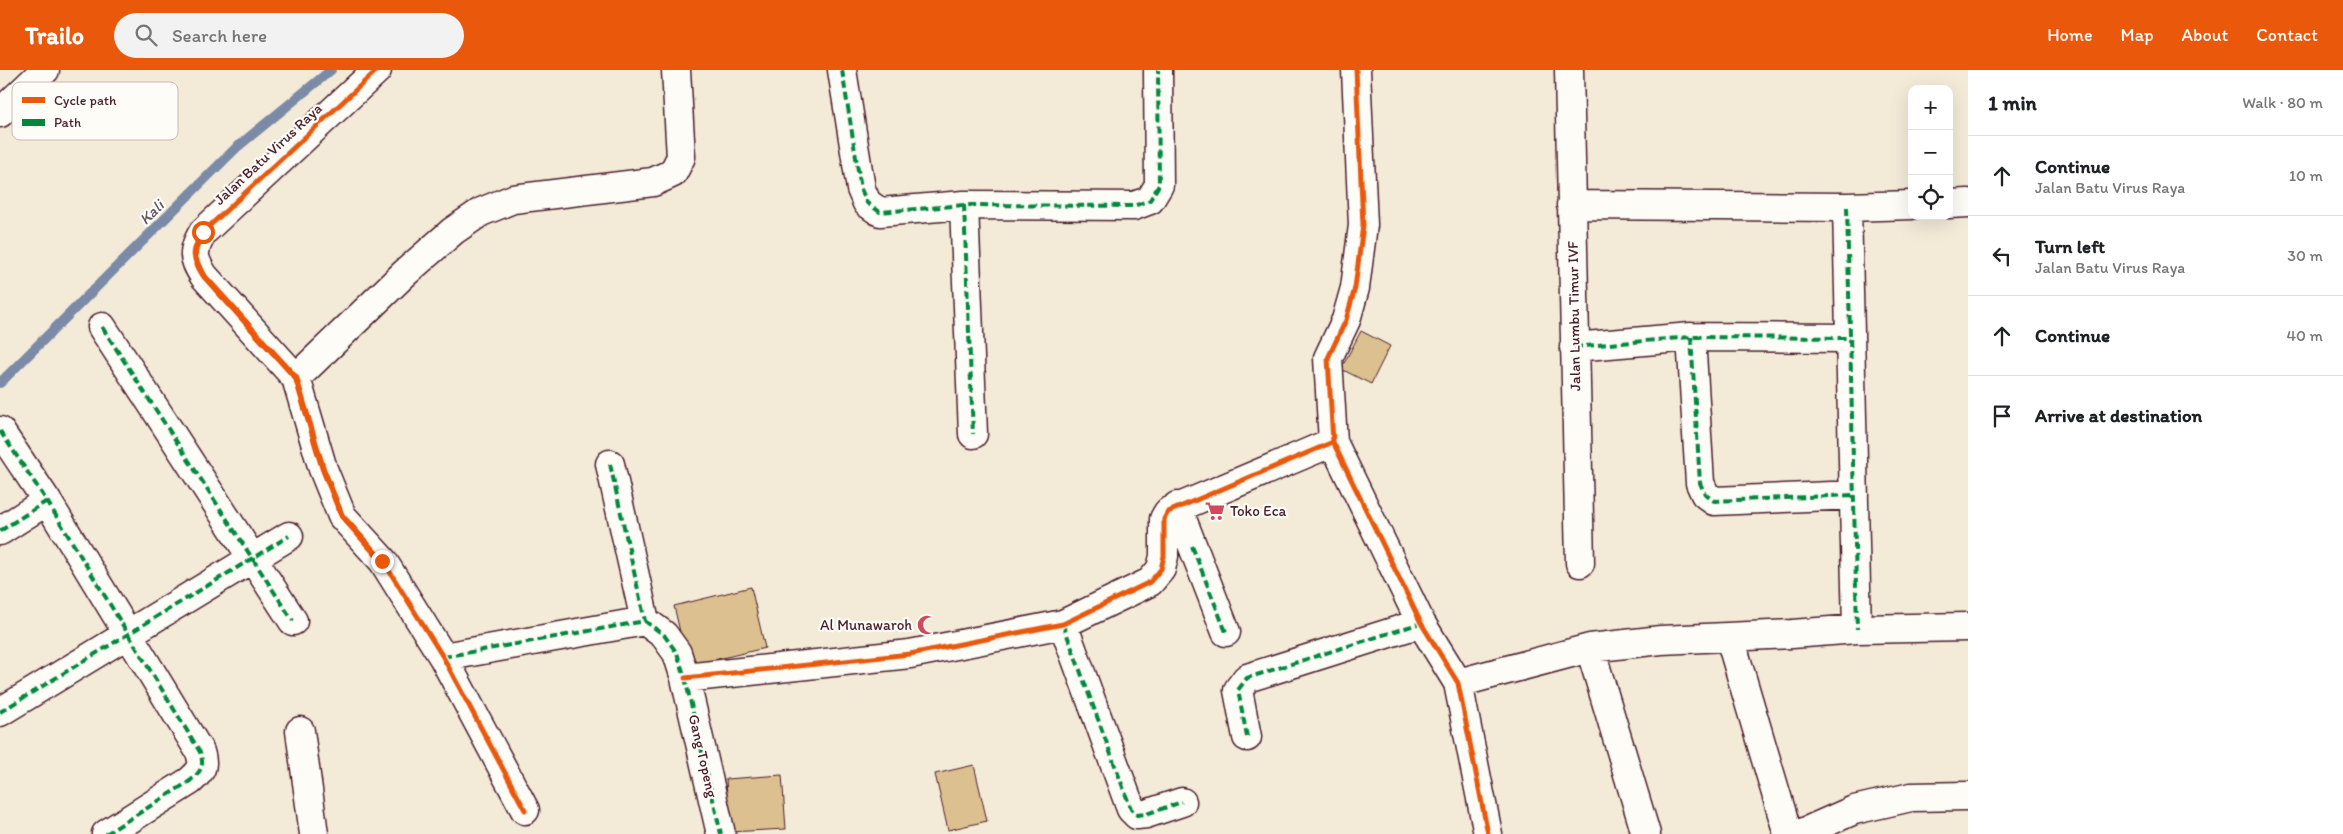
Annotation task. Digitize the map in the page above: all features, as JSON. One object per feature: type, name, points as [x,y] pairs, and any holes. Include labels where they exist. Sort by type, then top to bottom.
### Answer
[{"type":"street","points":[[32,82],[45,70]]},
{"type":"street","name":"Jalan Batu Virus Raya","points":[[296,378],[204,276],[195,262],[194,248],[203,232],[378,70]]},
{"type":"street","points":[[525,810],[443,657],[382,561],[342,516],[323,469],[296,378],[405,273],[452,231],[481,212],[513,199],[653,182],[672,173],[681,157],[676,70]]},
{"type":"street","points":[[842,70],[861,189],[867,203],[880,212],[964,205],[1134,206],[1150,200],[1159,185],[1158,70]]},
{"type":"street","points":[[1356,70],[1363,225],[1355,288],[1346,320],[1328,358],[1333,442],[1421,623],[1458,683],[1488,834]]},
{"type":"street","name":"Jalan Lumbu Timur IVF","points":[[1569,70],[1580,563]]},
{"type":"street","points":[[0,113],[12,102]]},
{"type":"street","points":[[1953,204],[1968,203]]},
{"type":"street","points":[[964,205],[973,434]]},
{"type":"street","points":[[1571,205],[1847,207],[1908,205]]},
{"type":"street","points":[[1847,207],[1857,628]]},
{"type":"street","points":[[102,326],[252,561],[293,621]]},
{"type":"street","points":[[1574,347],[1691,337],[1850,338]]},
{"type":"street","points":[[1691,337],[1700,483],[1705,494],[1714,501],[1854,495]]},
{"type":"street","points":[[0,432],[47,501],[200,752],[203,762],[201,772],[190,781],[106,834]]},
{"type":"street","points":[[685,678],[910,654],[1064,624],[1150,582],[1161,569],[1164,556],[1164,519],[1168,512],[1177,506],[1333,442]]},
{"type":"street","points":[[443,657],[645,621],[610,464]]},
{"type":"street","points":[[0,530],[47,501]]},
{"type":"street","points":[[1177,506],[1226,632]]},
{"type":"street","points":[[0,712],[252,561],[289,536]]},
{"type":"street","name":"Gang Topeng","points":[[645,621],[664,634],[676,653],[685,678],[721,834]]},
{"type":"street","points":[[1247,737],[1238,690],[1248,678],[1421,623]]},
{"type":"street","points":[[1064,624],[1131,809],[1137,815],[1146,814],[1182,802]]},
{"type":"street","points":[[1458,683],[1590,648],[1661,640],[1730,638],[1857,628],[1968,627]]},
{"type":"street","points":[[1730,638],[1788,834]]},
{"type":"street","points":[[1590,648],[1646,834]]},
{"type":"street","points":[[300,731],[314,834]]},
{"type":"street","points":[[1800,834],[1854,810],[1912,797],[1968,796]]},
{"type":"building","points":[[1361,331],[1390,346],[1371,384],[1341,369]]},
{"type":"building","points":[[751,587],[765,648],[688,666],[674,606]]},
{"type":"building","points":[[974,765],[987,821],[948,830],[935,774]]},
{"type":"building","points":[[782,775],[786,829],[729,832],[726,779]]},
{"type":"waterway","name":"Kali","points":[[0,383],[236,148],[331,70]]},
{"type":"marked path","points":[[842,70],[861,189],[867,203],[880,212],[964,205],[1134,206],[1150,200],[1159,185],[1158,70]]},
{"type":"marked path","points":[[964,205],[973,434]]},
{"type":"marked path","points":[[1847,207],[1857,629]]},
{"type":"marked path","points":[[102,327],[293,621]]},
{"type":"marked path","points":[[1691,337],[1700,483],[1705,494],[1714,501],[1854,495]]},
{"type":"marked path","points":[[1574,347],[1691,337],[1850,338]]},
{"type":"marked path","points":[[0,431],[47,501],[200,752],[201,768],[190,781],[106,834]]},
{"type":"marked path","points":[[610,464],[645,621]]},
{"type":"marked path","points":[[0,531],[47,501]]},
{"type":"marked path","points":[[0,712],[289,536]]},
{"type":"marked path","points":[[1192,546],[1226,632]]},
{"type":"marked path","points":[[443,657],[645,621],[664,635],[677,653],[685,678],[721,834]]},
{"type":"marked path","points":[[1247,737],[1238,690],[1247,678],[1421,623]]},
{"type":"marked path","points":[[1063,624],[1131,809],[1137,815],[1146,814],[1182,802]]},
{"type":"cycle path","points":[[377,70],[203,232],[195,254],[197,264],[204,276],[296,378],[323,469],[342,516],[383,561],[443,657],[525,810]]},
{"type":"cycle path","points":[[1356,70],[1363,225],[1355,288],[1346,320],[1328,358],[1333,442],[1421,623],[1458,683],[1488,834]]},
{"type":"cycle path","points":[[685,678],[910,654],[1063,624],[1150,582],[1161,569],[1164,556],[1164,519],[1168,512],[1333,442]]},
{"type":"place","name":"Toko Eca","points":[[1215,511]]},
{"type":"place","name":"Al Munawaroh","points":[[927,625]]},
{"type":"route","points":[[203,232],[194,248],[195,262],[204,276],[296,378],[323,469],[342,516],[382,561]]}]
